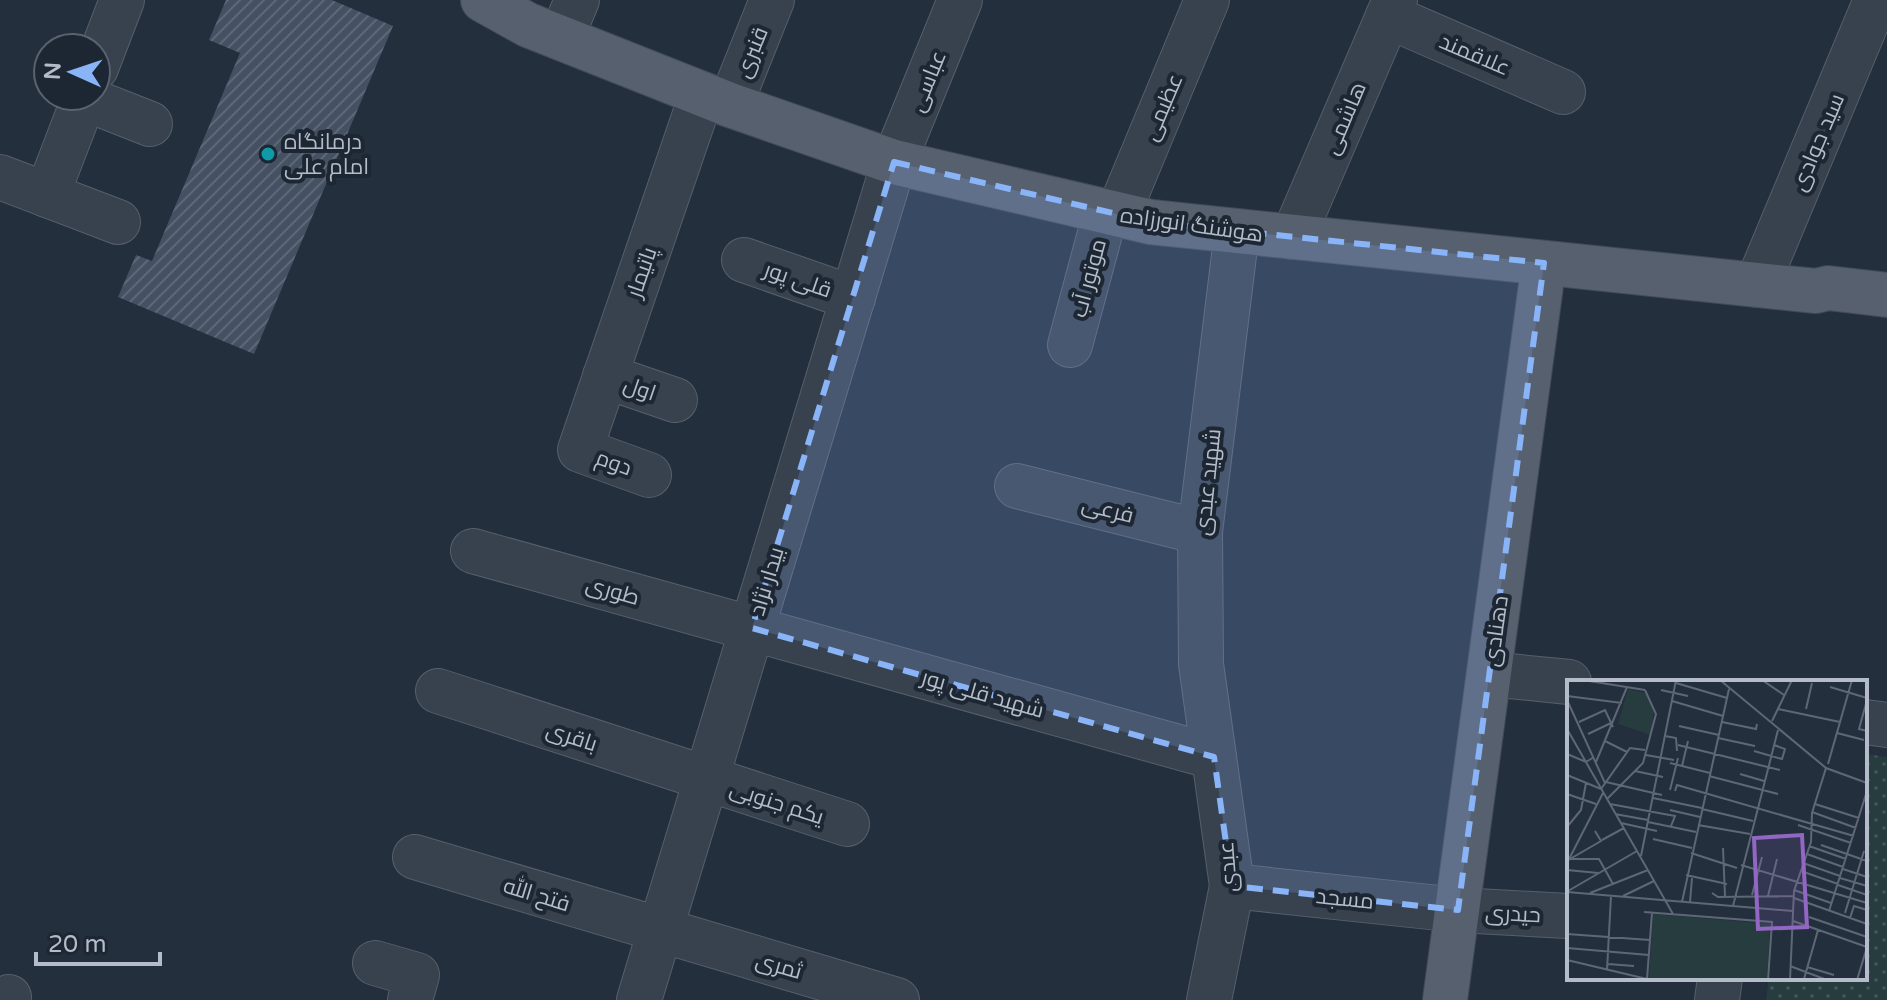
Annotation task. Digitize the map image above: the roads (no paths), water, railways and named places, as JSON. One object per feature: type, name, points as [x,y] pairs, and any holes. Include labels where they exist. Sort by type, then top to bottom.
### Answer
[{"type":"main road","name":"هوشنگ انورزاده","points":[[483,0],[528,25],[569,19],[716,100],[894,162],[1151,222],[1757,285],[1887,295]]},
{"type":"main road","name":"دهنادی","points":[[1445,1000],[1544,263]]},
{"type":"street","points":[[109,32],[122,0]]},
{"type":"street","name":"قنبری","points":[[716,100],[772,0]]},
{"type":"street","name":"عباسی","points":[[894,162],[960,0]]},
{"type":"street","name":"عظیمی","points":[[1112,213],[1207,0]]},
{"type":"street","name":"سید جوادی","points":[[1757,285],[1869,65],[1876,0]]},
{"type":"street","name":"علاقمند","points":[[1391,8],[1563,92]]},
{"type":"street","name":"هاشمی","points":[[1293,237],[1391,8]]},
{"type":"street","name":"پاتیمار","points":[[580,450],[605,376],[716,100]]},
{"type":"street","points":[[112,101],[150,124]]},
{"type":"street","points":[[47,195],[79,112]]},
{"type":"street","name":"بیدار نژاد","points":[[639,1000],[894,162]]},
{"type":"street","points":[[0,177],[118,222]]},
{"type":"street","name":"موتور آب","points":[[1070,345],[1112,213]]},
{"type":"street","name":"شهید عبدی","points":[[1212,745],[1201,664],[1200,532],[1237,231]]},
{"type":"street","name":"قلی پور","points":[[744,260],[853,298]]},
{"type":"street","name":"اول","points":[[605,376],[675,400]]},
{"type":"street","name":"دوم","points":[[580,450],[649,475]]},
{"type":"street","name":"فرعی","points":[[1017,486],[1200,532]]},
{"type":"street","name":"طوری","points":[[473,551],[752,628]]},
{"type":"street","name":"شهید قلی پور","points":[[752,628],[1212,745]]},
{"type":"street","points":[[1489,674],[1567,682]]},
{"type":"street","name":"باقری","points":[[438,691],[706,779]]},
{"type":"street","points":[[1867,722],[1887,725]]},
{"type":"street","name":"عبدی","points":[[1209,1000],[1232,886],[1212,745]]},
{"type":"street","name":"یکم جنوبی","points":[[706,779],[847,824]]},
{"type":"street","name":"فتح الله","points":[[415,857],[660,930]]},
{"type":"street","name":"مسجد","points":[[1232,886],[1458,910]]},
{"type":"street","name":"حیدری","points":[[1458,910],[1567,916]]},
{"type":"street","name":"ثمری","points":[[660,930],[897,1000]]},
{"type":"street","points":[[375,963],[417,975],[410,1000]]},
{"type":"street","points":[[1717,1000],[1720,980]]},
{"type":"place","name":"درمانگاه امام علی","points":[[268,154]]}]
